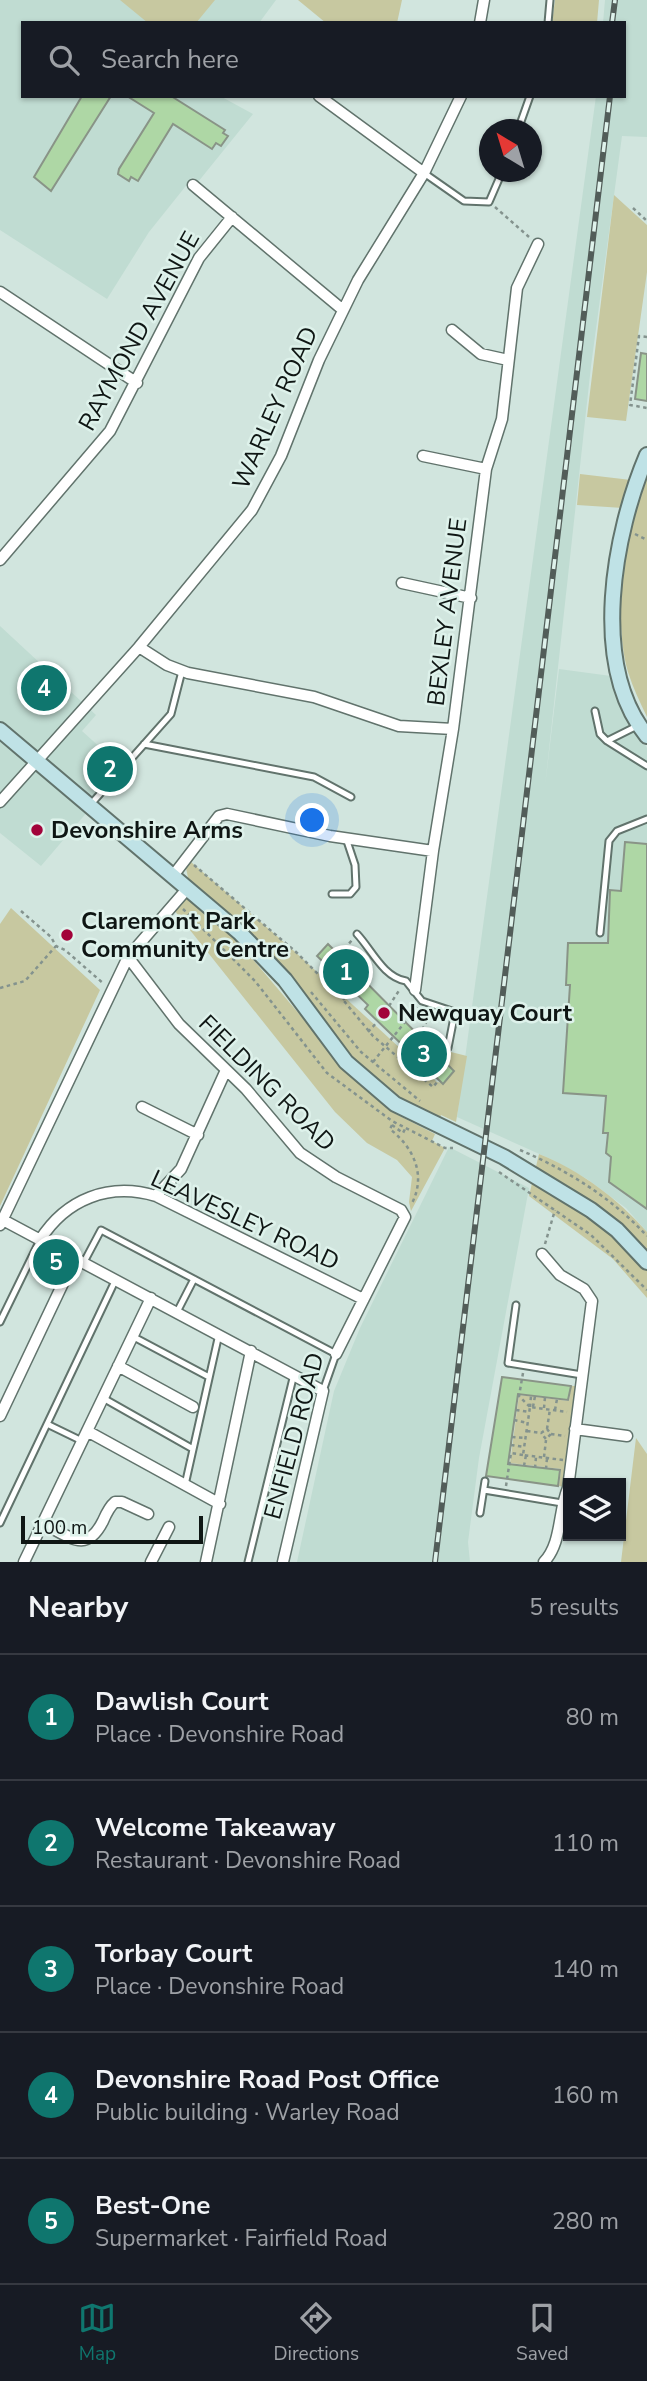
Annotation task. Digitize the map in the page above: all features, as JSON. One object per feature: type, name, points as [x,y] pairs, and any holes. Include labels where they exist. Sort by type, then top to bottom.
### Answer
[{"type":"main road","points":[[643,731],[622,689],[617,667],[614,603],[617,557],[623,527],[633,489],[647,455]]},
{"type":"main road","points":[[0,730],[172,877],[217,911],[272,966],[346,1062],[395,1104],[503,1157],[591,1210],[617,1230],[647,1262]]},
{"type":"street","points":[[480,21],[484,0]]},
{"type":"street","points":[[322,98],[425,173]]},
{"type":"street","name":"WARLEY ROAD","points":[[0,802],[139,647],[252,510],[281,456],[342,310],[372,254],[425,173],[460,98]]},
{"type":"street","points":[[192,185],[342,310]]},
{"type":"street","name":"RAYMOND AVENUE","points":[[0,560],[110,431],[137,383],[193,268],[232,217]]},
{"type":"street","name":"BEXLEY AVENUE","points":[[415,990],[471,598],[486,468],[502,419],[517,288],[538,244]]},
{"type":"street","points":[[1,296],[137,383]]},
{"type":"street","points":[[452,330],[481,354],[508,360]]},
{"type":"street","points":[[423,456],[486,468]]},
{"type":"street","points":[[401,583],[471,598]]},
{"type":"street","points":[[139,647],[148,655],[182,670],[314,697],[399,726],[453,729]]},
{"type":"street","points":[[172,877],[219,816],[227,814],[346,838],[433,851]]},
{"type":"street","points":[[187,889],[128,957],[1,1223],[116,1279],[323,1391]]},
{"type":"street","name":"FIELDING ROAD","points":[[128,957],[179,1024],[226,1070],[300,1153],[336,1177],[403,1214]]},
{"type":"street","points":[[156,1196],[181,1169],[226,1070]]},
{"type":"street","points":[[142,1107],[198,1135]]},
{"type":"street","name":"LEAVESLEY ROAD","points":[[40,1240],[55,1219],[95,1194],[124,1189],[156,1196],[363,1300]]},
{"type":"street","name":"ENFIELD ROAD","points":[[336,1354],[403,1214]]},
{"type":"street","points":[[541,1254],[560,1275],[584,1289],[592,1301],[571,1461],[554,1551],[544,1562]]},
{"type":"street","points":[[0,1416],[79,1260]]},
{"type":"street","points":[[24,1562],[150,1298]]},
{"type":"street","points":[[206,1562],[251,1352]]},
{"type":"street","points":[[118,1366],[193,1407]]},
{"type":"street","name":"ENFIELD ROAD","points":[[283,1562],[323,1391]]},
{"type":"street","points":[[575,1429],[627,1436]]},
{"type":"street","points":[[84,1436],[220,1504]]},
{"type":"street","points":[[43,1523],[79,1541],[95,1537],[115,1502],[122,1502],[148,1514]]},
{"type":"street","points":[[151,1562],[169,1527]]},
{"type":"lane","points":[[548,21],[550,0]]},
{"type":"lane","points":[[523,119],[529,98]]},
{"type":"lane","points":[[425,173],[464,201],[489,202],[498,182]]},
{"type":"lane","points":[[89,806],[171,714],[182,670]]},
{"type":"lane","points":[[595,711],[600,734],[647,766]]},
{"type":"lane","points":[[607,741],[643,731]]},
{"type":"lane","points":[[144,744],[314,777],[351,797]]},
{"type":"lane","points":[[600,933],[609,841],[617,831],[647,819]]},
{"type":"lane","points":[[332,894],[350,894],[356,887],[355,865],[346,838]]},
{"type":"lane","points":[[356,934],[386,972],[396,979],[406,981],[422,1001],[455,1012],[448,1048]]},
{"type":"lane","points":[[79,1260],[101,1230],[336,1354]]},
{"type":"lane","points":[[0,1322],[40,1240]]},
{"type":"lane","points":[[0,1523],[116,1279]]},
{"type":"lane","points":[[177,1312],[194,1279]]},
{"type":"lane","points":[[516,1305],[508,1363],[582,1375]]},
{"type":"lane","points":[[185,1485],[219,1334]]},
{"type":"lane","points":[[132,1336],[209,1377]]},
{"type":"lane","name":"ENFIELD ROAD","points":[[323,1391],[336,1354]]},
{"type":"lane","points":[[248,1562],[294,1374]]},
{"type":"lane","points":[[103,1398],[193,1449]]},
{"type":"lane","points":[[47,1424],[84,1436]]},
{"type":"lane","points":[[480,1513],[485,1481]]},
{"type":"lane","points":[[484,1490],[562,1503]]},
{"type":"path","points":[[489,202],[538,244]]},
{"type":"path","points":[[633,208],[647,221]]},
{"type":"path","points":[[647,337],[639,336],[631,405],[647,408]]},
{"type":"path","points":[[630,531],[647,540]]},
{"type":"path","points":[[186,859],[321,976],[368,1032],[384,1046],[433,1087],[439,1080]]},
{"type":"path","points":[[175,902],[256,981],[327,1073],[405,1128],[445,1148],[453,1148]]},
{"type":"path","points":[[21,911],[51,937],[55,946],[65,950],[112,991]]},
{"type":"path","points":[[340,954],[356,934]]},
{"type":"path","points":[[0,988],[25,981],[55,946]]},
{"type":"path","points":[[363,978],[379,960]]},
{"type":"path","points":[[321,976],[329,967]]},
{"type":"path","points":[[389,1006],[400,989],[396,979]]},
{"type":"path","points":[[343,1000],[352,990]]},
{"type":"path","points":[[373,1062],[422,1001]]},
{"type":"path","points":[[419,1036],[431,1018],[431,1006]]},
{"type":"path","points":[[331,1016],[373,1062],[424,1104]]},
{"type":"path","points":[[368,1032],[378,1021]]},
{"type":"path","points":[[400,1058],[408,1048]]},
{"type":"path","points":[[424,1079],[430,1072]]},
{"type":"path","points":[[403,1214],[416,1196],[417,1167],[407,1146],[390,1129],[392,1125],[403,1133],[405,1128]]},
{"type":"path","points":[[518,1150],[581,1182],[616,1207],[647,1236]]},
{"type":"path","points":[[499,1172],[591,1236],[647,1290]]},
{"type":"path","points":[[541,1254],[555,1210]]},
{"type":"path","points":[[639,1282],[647,1275]]},
{"type":"path","points":[[524,1366],[519,1396],[531,1409]]},
{"type":"path","points":[[524,1466],[524,1447],[533,1396]]},
{"type":"path","points":[[544,1408],[545,1398]]},
{"type":"path","points":[[555,1410],[556,1399]]},
{"type":"path","points":[[516,1410],[544,1408],[577,1413]]},
{"type":"path","points":[[546,1469],[546,1439],[551,1434],[547,1429],[550,1409]]},
{"type":"path","points":[[514,1420],[528,1423]]},
{"type":"path","points":[[527,1432],[541,1433],[547,1429]]},
{"type":"path","points":[[541,1433],[546,1439]]},
{"type":"path","points":[[512,1437],[526,1438]]},
{"type":"path","points":[[511,1445],[524,1447]]},
{"type":"path","points":[[505,1493],[511,1453],[571,1461]]},
{"type":"path","points":[[534,1468],[536,1457]]},
{"type":"shaded area","points":[[0,0],[276,0],[260,21],[21,21],[21,98],[224,98],[253,114],[198,182],[193,177],[149,232],[107,299],[0,230]]},
{"type":"shaded area","points":[[605,0],[647,0],[647,137],[622,136],[591,366],[545,786],[559,669],[611,676],[618,699],[647,748],[647,1232],[626,1208],[587,1179],[555,1161],[457,1117],[596,98],[626,98],[626,21],[603,21]]},
{"type":"shaded area","points":[[0,626],[96,715],[82,731],[124,769],[41,866],[0,833]]},
{"type":"shaded area","points":[[449,1147],[529,1188],[479,1458],[468,1542],[470,1562],[297,1562],[334,1391],[360,1328]]},
{"type":"green space","points":[[120,0],[215,0],[198,21],[146,21]]},
{"type":"green space","points":[[298,0],[402,0],[397,21],[324,21]]},
{"type":"green space","points":[[555,0],[599,0],[597,21],[552,21]]},
{"type":"green space","points":[[614,195],[647,225],[647,272],[626,421],[587,417]]},
{"type":"green space","points":[[647,470],[647,717],[634,689],[623,650],[621,598],[632,516]]},
{"type":"green space","points":[[580,474],[631,480],[623,508],[577,505]]},
{"type":"green space","points":[[191,862],[293,950],[437,1082],[443,1083],[454,1071],[442,1060],[447,1051],[467,1056],[456,1122],[441,1115],[438,1125],[395,1104],[191,892],[186,868]]},
{"type":"green space","points":[[186,897],[233,936],[345,1068],[396,1114],[435,1134],[432,1141],[445,1148],[411,1211],[409,1202],[412,1177],[397,1160],[367,1143],[335,1112],[174,910]]},
{"type":"green space","points":[[11,908],[100,990],[0,1206],[0,924]]},
{"type":"green space","points":[[539,1154],[598,1187],[647,1232],[647,1298],[613,1259],[529,1196]]},
{"type":"green space","points":[[571,1386],[577,1386],[563,1487],[559,1486],[561,1469],[510,1463],[519,1395],[569,1401]]},
{"type":"green space","points":[[636,1438],[647,1454],[647,1562],[621,1562],[624,1541],[626,1541]]},
{"type":"building","points":[[81,98],[110,98],[51,191],[34,177]]},
{"type":"building","points":[[130,98],[174,98],[225,130],[223,133],[228,136],[221,146],[216,143],[212,149],[173,124],[138,181],[131,177],[129,181],[118,174],[119,169],[154,113]]},
{"type":"building","points":[[641,353],[647,354],[647,401],[635,399]]},
{"type":"building","points":[[625,842],[647,844],[647,1209],[609,1182],[611,1157],[606,1153],[608,1133],[603,1133],[606,1096],[563,1093],[570,985],[566,985],[568,943],[608,943],[610,890],[621,891]]},
{"type":"building","points":[[328,944],[454,1071],[443,1084],[365,1009],[368,1005],[317,956]]},
{"type":"building","points":[[502,1377],[571,1386],[568,1400],[518,1394],[508,1464],[560,1470],[558,1486],[486,1476]]},
{"type":"railway","points":[[612,21],[615,0]]},
{"type":"railway","points":[[435,1562],[610,98]]},
{"type":"place","name":"Devonshire Road Post Office","points":[[44,688]]},
{"type":"place","name":"Welcome Takeaway","points":[[110,769]]},
{"type":"place","name":"Devonshire Arms","points":[[37,830]]},
{"type":"place","name":"Claremont Park Community Centre","points":[[67,935]]},
{"type":"place","name":"Dawlish Court","points":[[346,972]]},
{"type":"place","name":"Newquay Court","points":[[384,1013]]},
{"type":"place","name":"Torbay Court","points":[[424,1054]]},
{"type":"place","name":"Best-One","points":[[56,1262]]}]
